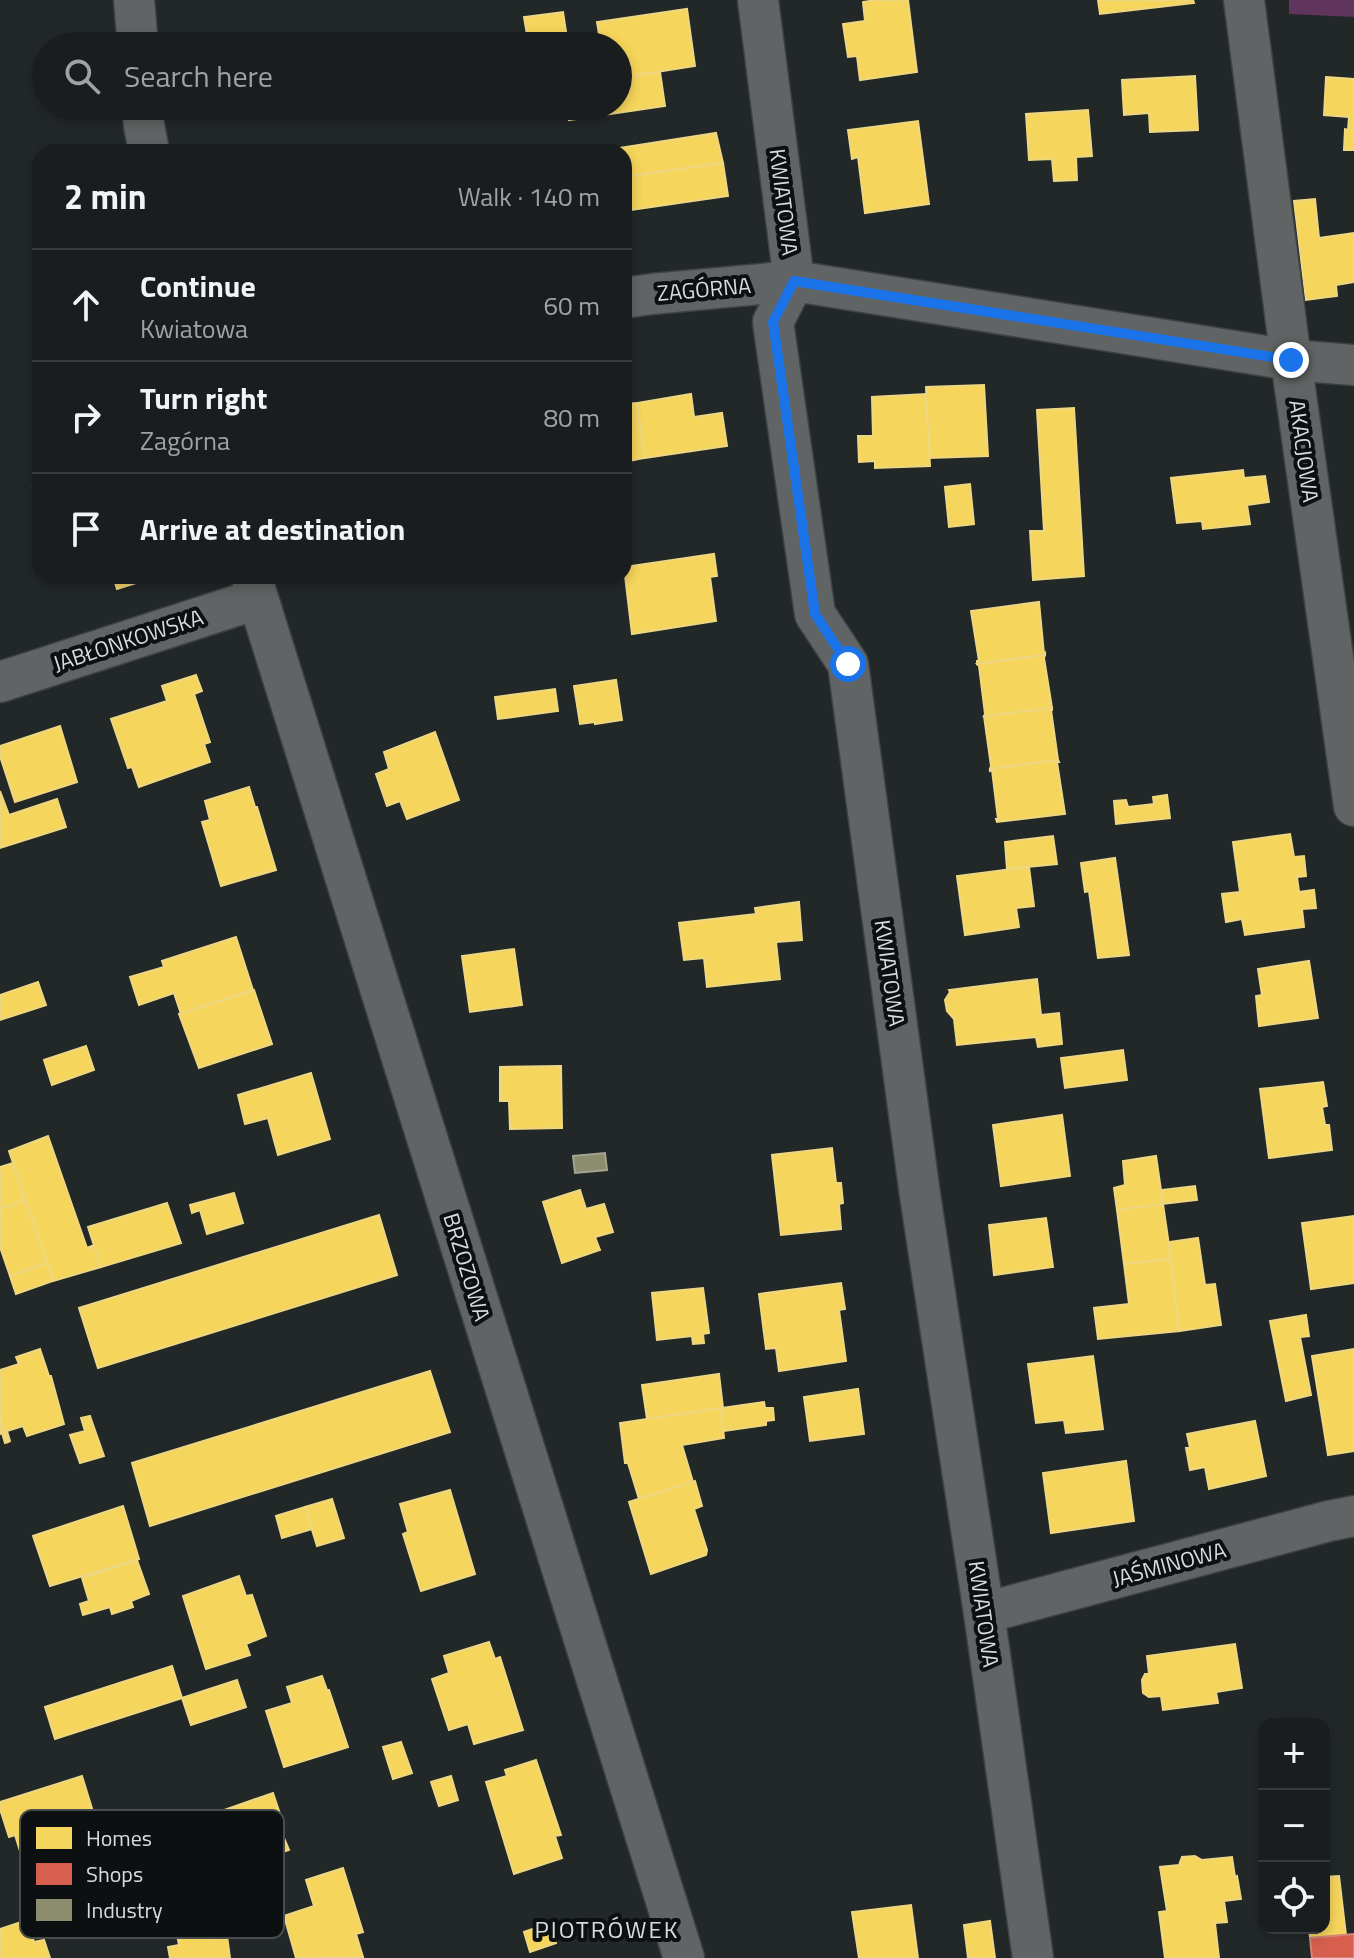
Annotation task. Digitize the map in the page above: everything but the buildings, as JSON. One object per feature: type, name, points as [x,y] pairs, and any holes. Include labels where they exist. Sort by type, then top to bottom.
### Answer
[{"type":"street","points":[[134,0],[137,32]]},
{"type":"street","name":"KWIATOWA","points":[[758,0],[794,281],[773,322],[815,614],[848,664],[920,1195],[1033,1958]]},
{"type":"street","name":"AKACJOWA","points":[[1244,0],[1354,806]]},
{"type":"street","points":[[143,120],[148,144]]},
{"type":"street","name":"ZAGÓRNA","points":[[632,297],[794,281],[1291,360],[1354,365]]},
{"type":"street","name":"JABŁONKOWSKA","points":[[0,682],[254,588]]},
{"type":"street","name":"BRZOZOWA","points":[[254,588],[684,1958]]},
{"type":"street","name":"JAŚMINOWA","points":[[984,1613],[1354,1516]]},
{"type":"shaded area","points":[[1289,0],[1354,0],[1354,17],[1289,14]]},
{"type":"district","name":"PIOTRÓWEK","points":[[607,1930]]},
{"type":"route","points":[[848,664],[815,614],[773,322],[794,281],[1291,360]]}]
